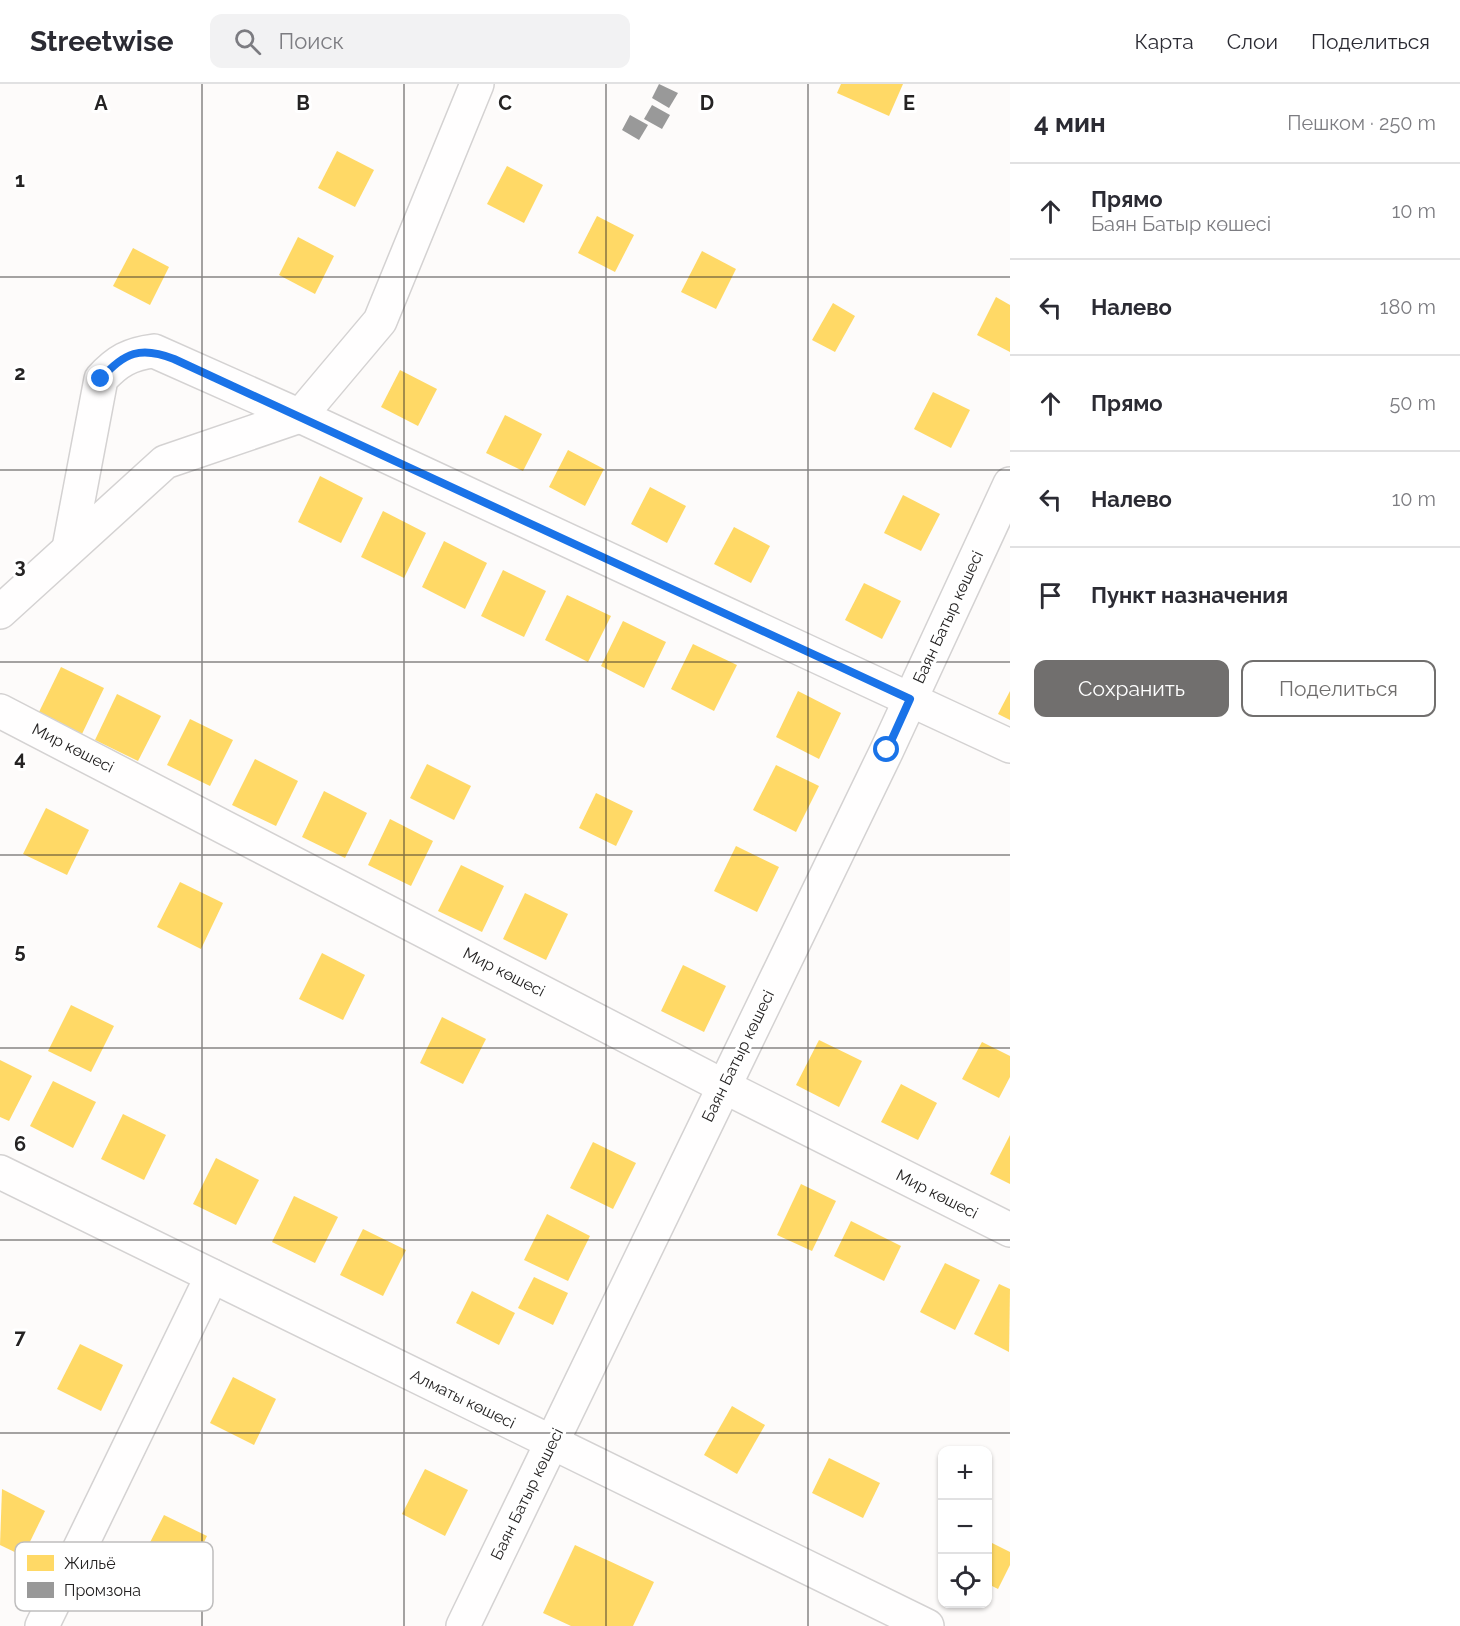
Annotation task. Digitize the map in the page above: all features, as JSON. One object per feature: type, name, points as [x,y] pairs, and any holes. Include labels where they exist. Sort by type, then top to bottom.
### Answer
[{"type":"street","points":[[0,612],[165,462],[300,416],[380,321],[477,84]]},
{"type":"street","points":[[69,548],[101,379],[114,363],[134,353],[154,351],[300,416],[1010,746]]},
{"type":"street","name":"Баян Батыр көшесі","points":[[463,1626],[910,699],[1010,484]]},
{"type":"street","name":"Мир көшесі","points":[[0,711],[723,1086],[1010,1230]]},
{"type":"street","name":"Алматы көшесі","points":[[0,1172],[552,1443],[879,1616],[927,1626]]},
{"type":"street","points":[[83,1542],[212,1276]]},
{"type":"street","points":[[42,1626],[49,1611]]},
{"type":"building: Жильё","points":[[841,84],[903,84],[889,116],[837,93]]},
{"type":"building: Жильё","points":[[337,151],[374,170],[355,207],[318,188]]},
{"type":"building: Жильё","points":[[507,166],[543,185],[524,223],[487,204]]},
{"type":"building: Жильё","points":[[597,216],[634,235],[615,272],[578,253]]},
{"type":"building: Жильё","points":[[298,237],[334,256],[315,294],[279,275]]},
{"type":"building: Жильё","points":[[133,248],[169,267],[150,305],[113,286]]},
{"type":"building: Жильё","points":[[702,251],[736,269],[716,309],[681,292]]},
{"type":"building: Жильё","points":[[996,297],[1010,305],[1010,352],[977,335]]},
{"type":"building: Жильё","points":[[833,303],[855,316],[835,352],[812,340]]},
{"type":"building: Жильё","points":[[400,370],[437,389],[418,426],[381,407]]},
{"type":"building: Жильё","points":[[933,392],[970,410],[951,448],[914,429]]},
{"type":"building: Жильё","points":[[505,415],[542,434],[523,471],[486,453]]},
{"type":"building: Жильё","points":[[568,450],[604,469],[585,506],[549,487]]},
{"type":"building: Жильё","points":[[320,476],[363,498],[341,543],[298,522]]},
{"type":"building: Жильё","points":[[650,487],[686,506],[667,543],[631,524]]},
{"type":"building: Жильё","points":[[903,495],[940,514],[921,551],[884,533]]},
{"type":"building: Жильё","points":[[383,511],[426,533],[404,578],[361,557]]},
{"type":"building: Жильё","points":[[734,527],[770,546],[751,583],[714,564]]},
{"type":"building: Жильё","points":[[444,541],[487,563],[465,609],[422,587]]},
{"type":"building: Жильё","points":[[503,570],[546,591],[524,637],[481,616]]},
{"type":"building: Жильё","points":[[864,583],[901,601],[882,639],[845,620]]},
{"type":"building: Жильё","points":[[567,595],[611,616],[588,662],[545,640]]},
{"type":"building: Жильё","points":[[623,621],[666,642],[644,688],[601,666]]},
{"type":"building: Жильё","points":[[693,644],[737,665],[714,711],[671,689]]},
{"type":"building: Жильё","points":[[61,667],[104,688],[82,734],[39,712]]},
{"type":"building: Жильё","points":[[798,691],[841,713],[819,759],[776,737]]},
{"type":"building: Жильё","points":[[1010,691],[1010,720],[998,714]]},
{"type":"building: Жильё","points":[[117,694],[161,716],[138,761],[95,740]]},
{"type":"building: Жильё","points":[[190,719],[233,740],[210,786],[167,765]]},
{"type":"building: Жильё","points":[[255,759],[298,781],[276,826],[232,805]]},
{"type":"building: Жильё","points":[[427,764],[471,786],[454,820],[410,798]]},
{"type":"building: Жильё","points":[[776,765],[819,786],[796,832],[753,810]]},
{"type":"building: Жильё","points":[[324,791],[367,813],[345,858],[302,837]]},
{"type":"building: Жильё","points":[[596,793],[633,811],[616,846],[579,828]]},
{"type":"building: Жильё","points":[[46,808],[89,830],[67,875],[23,854]]},
{"type":"building: Жильё","points":[[390,819],[433,841],[411,886],[368,865]]},
{"type":"building: Жильё","points":[[736,846],[779,867],[757,912],[714,891]]},
{"type":"building: Жильё","points":[[461,865],[504,886],[482,932],[438,911]]},
{"type":"building: Жильё","points":[[180,882],[223,903],[201,949],[157,927]]},
{"type":"building: Жильё","points":[[525,893],[568,914],[546,960],[503,939]]},
{"type":"building: Жильё","points":[[322,953],[365,975],[343,1020],[299,999]]},
{"type":"building: Жильё","points":[[683,965],[726,986],[704,1032],[661,1011]]},
{"type":"building: Жильё","points":[[71,1005],[114,1026],[91,1072],[48,1051]]},
{"type":"building: Жильё","points":[[442,1017],[486,1039],[463,1084],[420,1063]]},
{"type":"building: Жильё","points":[[819,1040],[862,1061],[839,1107],[796,1085]]},
{"type":"building: Жильё","points":[[982,1042],[1010,1056],[1010,1077],[999,1098],[962,1079]]},
{"type":"building: Жильё","points":[[0,1060],[32,1076],[9,1121],[0,1117]]},
{"type":"building: Жильё","points":[[53,1081],[96,1102],[73,1148],[30,1126]]},
{"type":"building: Жильё","points":[[901,1084],[937,1103],[918,1140],[881,1122]]},
{"type":"building: Жильё","points":[[123,1114],[166,1135],[144,1180],[101,1159]]},
{"type":"building: Жильё","points":[[1010,1135],[1010,1184],[990,1174]]},
{"type":"building: Жильё","points":[[593,1142],[636,1163],[613,1209],[570,1188]]},
{"type":"building: Жильё","points":[[216,1158],[259,1180],[236,1225],[193,1204]]},
{"type":"building: Жильё","points":[[801,1184],[836,1201],[812,1251],[777,1235]]},
{"type":"building: Жильё","points":[[294,1196],[338,1217],[315,1263],[272,1242]]},
{"type":"building: Жильё","points":[[547,1214],[590,1236],[568,1281],[524,1260]]},
{"type":"building: Жильё","points":[[851,1221],[901,1246],[884,1281],[834,1256]]},
{"type":"building: Жильё","points":[[363,1229],[406,1250],[383,1296],[340,1275]]},
{"type":"building: Жильё","points":[[945,1263],[980,1280],[955,1330],[920,1312]]},
{"type":"building: Жильё","points":[[534,1277],[568,1293],[553,1325],[518,1308]]},
{"type":"building: Жильё","points":[[999,1284],[1010,1289],[1009,1352],[974,1334]]},
{"type":"building: Жильё","points":[[472,1291],[515,1313],[499,1345],[456,1323]]},
{"type":"building: Жильё","points":[[80,1344],[123,1365],[101,1411],[57,1389]]},
{"type":"building: Жильё","points":[[233,1377],[276,1399],[254,1445],[210,1423]]},
{"type":"building: Жильё","points":[[732,1406],[765,1425],[737,1474],[704,1455]]},
{"type":"building: Жильё","points":[[829,1458],[880,1483],[863,1518],[812,1493]]},
{"type":"building: Жильё","points":[[425,1469],[468,1490],[445,1536],[402,1514]]},
{"type":"building: Жильё","points":[[2,1489],[45,1511],[30,1542],[15,1542],[15,1552],[0,1545]]},
{"type":"building: Жильё","points":[[164,1515],[207,1536],[204,1542],[150,1542]]},
{"type":"building: Жильё","points":[[992,1543],[1010,1552],[1010,1565],[998,1589],[992,1586]]},
{"type":"building: Жильё","points":[[575,1545],[654,1582],[633,1626],[571,1626],[543,1613]]},
{"type":"building: Промзона","points":[[659,84],[678,93],[669,108],[652,98]]},
{"type":"building: Промзона","points":[[652,105],[670,115],[662,129],[644,119]]},
{"type":"building: Промзона","points":[[630,115],[648,125],[639,140],[622,130]]},
{"type":"route","points":[[101,379],[114,363],[134,353],[154,351],[300,416],[910,699],[887,750]]}]
